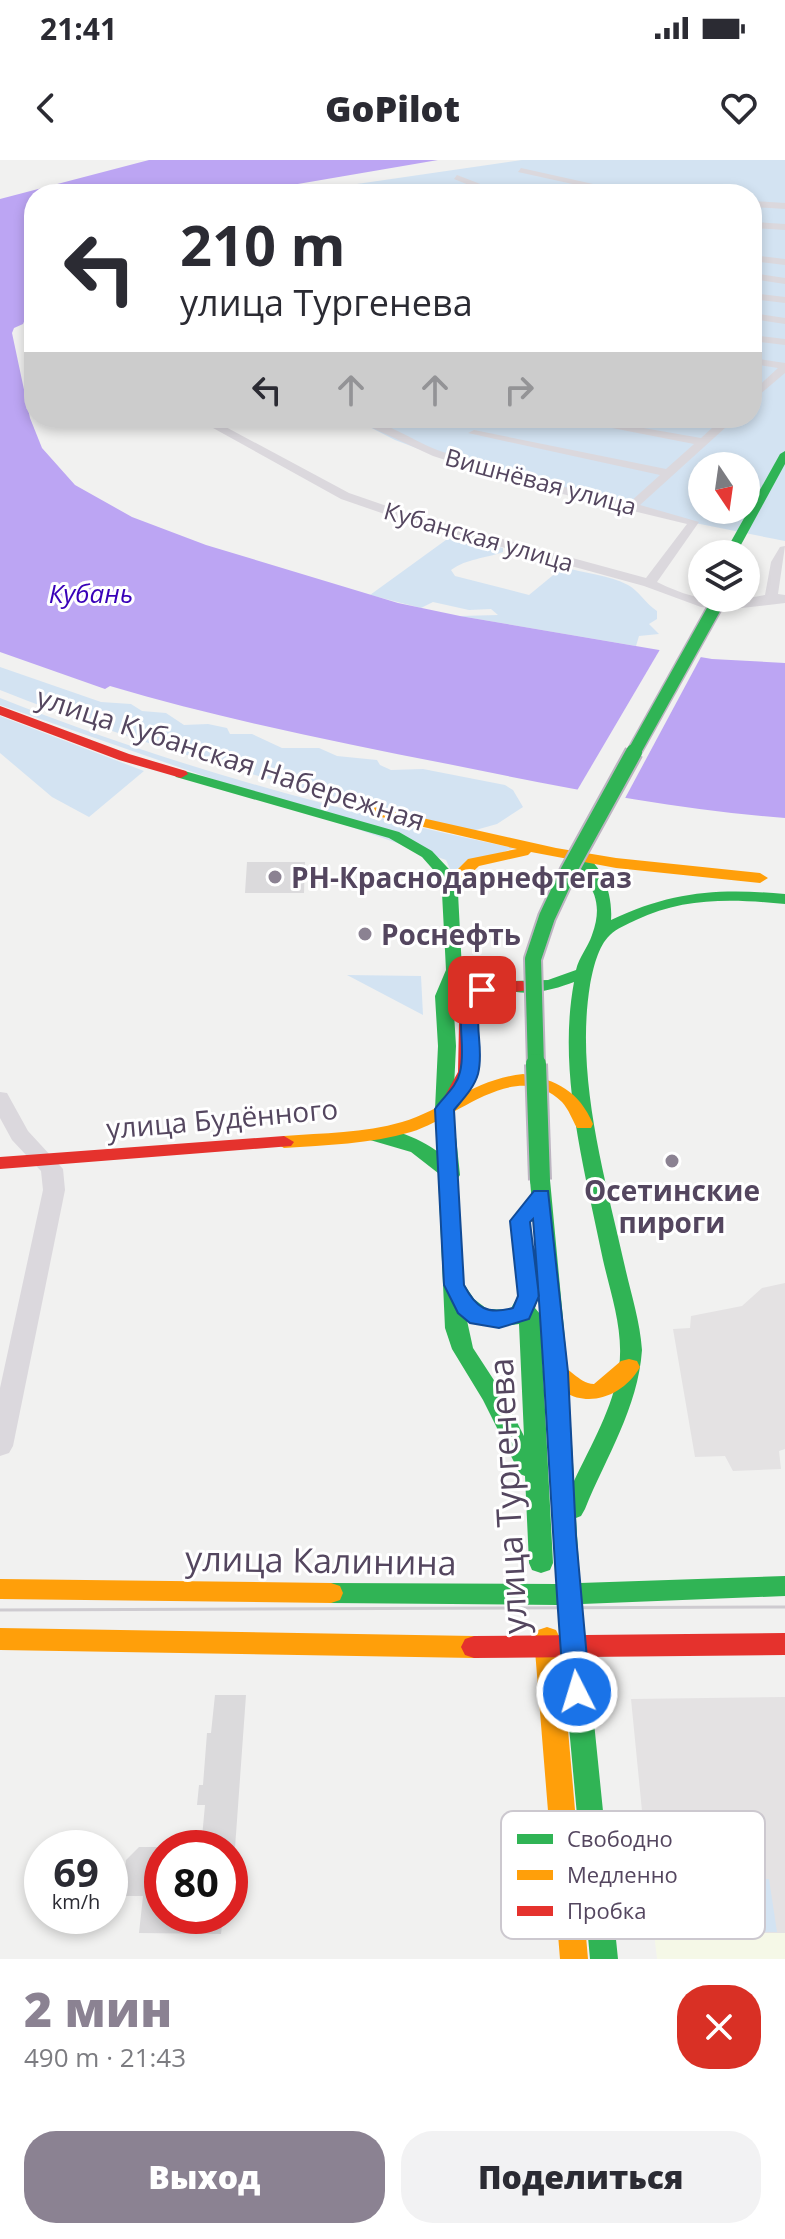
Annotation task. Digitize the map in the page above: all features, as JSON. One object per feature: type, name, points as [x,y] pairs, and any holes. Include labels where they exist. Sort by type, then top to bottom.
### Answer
[{"type":"main road","points":[[738,540],[785,454]]},
{"type":"main road","points":[[753,540],[785,480]]},
{"type":"main road","name":"улица Тургенева","points":[[589,1811],[568,1594],[557,1372],[540,1188],[533,959],[547,917],[569,870],[712,612]]},
{"type":"main road","name":"улица Кубанская Набережная","points":[[0,694],[79,725],[211,769],[360,808],[616,863],[785,881]]},
{"type":"main road","name":"улица Кубанская Набережная","points":[[0,710],[124,757],[394,835],[436,859],[453,882]]},
{"type":"main road","points":[[535,1483],[493,1397],[463,1349],[456,1328],[444,1109],[447,1046],[444,996],[454,970],[450,893],[453,882],[460,869],[481,859],[523,852],[565,854],[594,871],[605,888],[606,906],[601,933],[583,973],[577,1046],[591,1148],[631,1350],[630,1367],[617,1410],[586,1472],[564,1536]]},
{"type":"main road","points":[[601,933],[667,901],[700,895],[737,894],[785,899]]},
{"type":"main road","points":[[454,970],[488,982],[522,986]]},
{"type":"main road","points":[[444,1109],[466,1083],[470,1069],[471,999],[482,990],[550,985],[583,973]]},
{"type":"main road","points":[[447,1046],[470,1069],[551,1087],[570,1097],[578,1106],[591,1148]]},
{"type":"main road","name":"улица Будённого","points":[[0,1163],[357,1135],[406,1126],[444,1109],[473,1090],[516,1081],[560,1066],[577,1046]]},
{"type":"main road","points":[[357,1135],[390,1136],[408,1141],[440,1160],[450,1175]]},
{"type":"main road","points":[[527,1213],[540,1188]]},
{"type":"main road","name":"улица Тургенева","points":[[454,1285],[471,1313],[486,1319],[517,1317],[525,1307],[527,1289],[535,1483],[562,1811]]},
{"type":"main road","points":[[557,1372],[578,1392],[590,1394],[614,1386],[630,1367]]},
{"type":"main road","name":"улица Калинина","points":[[0,1589],[544,1595],[785,1586]]},
{"type":"main road","points":[[0,1639],[398,1648],[785,1644]]},
{"type":"main road","name":"улица Тургенева","points":[[572,1939],[574,1959]]},
{"type":"main road","name":"улица Тургенева","points":[[602,1939],[604,1959]]},
{"type":"street","points":[[521,170],[584,184]]},
{"type":"street","points":[[457,177],[474,184]]},
{"type":"street","points":[[762,225],[785,227]]},
{"type":"street","points":[[762,259],[785,262]]},
{"type":"street","points":[[762,278],[785,281]]},
{"type":"street","points":[[762,297],[785,300]]},
{"type":"street","points":[[762,318],[785,321]]},
{"type":"street","points":[[762,339],[785,342]]},
{"type":"street","points":[[762,363],[785,366]]},
{"type":"street","points":[[762,383],[785,366]]},
{"type":"street","name":"Кубанская улица","points":[[219,428],[345,496],[403,516],[649,583],[679,597],[719,607],[778,598]]},
{"type":"street","name":"Вишнёвая улица","points":[[379,428],[437,454],[548,488],[693,522],[649,583]]},
{"type":"street","points":[[624,428],[703,442]]},
{"type":"street","points":[[632,506],[719,428]]},
{"type":"street","points":[[474,433],[668,473]]},
{"type":"street","points":[[778,598],[778,562],[785,550]]},
{"type":"street","points":[[0,1098],[19,1135],[52,1169],[54,1190],[0,1446]]},
{"type":"shaded area","points":[[522,160],[785,160],[785,541],[700,524],[760,524],[760,452],[688,452],[688,521],[432,454],[372,428],[762,428],[762,184],[357,184]]},
{"type":"shaded area","points":[[450,537],[503,548],[503,552],[457,566],[451,570],[455,576],[529,595],[563,567],[613,579],[632,587],[657,611],[657,619],[649,624],[659,634],[639,636],[636,646],[460,616],[498,615],[491,609],[469,610],[433,602],[421,608],[370,595]]},
{"type":"shaded area","points":[[0,667],[101,702],[131,704],[142,711],[166,713],[184,725],[208,724],[227,728],[230,734],[252,734],[282,748],[319,748],[337,756],[377,760],[391,770],[423,769],[505,785],[513,790],[523,807],[497,824],[472,831],[292,785],[174,751],[0,690]]},
{"type":"shaded area","points":[[0,698],[126,744],[254,784],[383,819],[514,848],[451,871],[446,860],[0,705]]},
{"type":"shaded area","points":[[0,716],[144,771],[89,817],[52,797],[0,753]]},
{"type":"shaded area","points":[[347,975],[421,976],[423,1015]]},
{"type":"shaded area","points":[[785,1283],[785,1449],[779,1451],[781,1469],[733,1471],[725,1456],[695,1457],[673,1329],[690,1328],[691,1316],[742,1306],[762,1288]]},
{"type":"shaded area","points":[[785,1697],[785,1933],[765,1933],[765,1811],[642,1811],[631,1699]]},
{"type":"shaded area","points":[[765,1879],[769,1879],[777,1932],[765,1932]]},
{"type":"shaded area","points":[[765,1933],[785,1933],[785,1959],[657,1959],[655,1939],[765,1939]]},
{"type":"water","name":"Кубань","points":[[149,160],[438,160],[298,184],[57,184]]},
{"type":"water","name":"Кубань","points":[[24,193],[24,322],[12,333],[24,390],[24,428],[34,428],[42,448],[75,485],[132,517],[206,545],[398,603],[712,659],[785,663],[785,818],[616,796],[320,738],[110,686],[105,689],[0,652],[0,199]]},
{"type":"pier","points":[[662,646],[703,653],[623,802],[575,794]]},
{"type":"building","name":"РН-Краснодарнефтегаз","points":[[247,862],[305,862],[304,893],[245,893]]},
{"type":"building","points":[[215,1695],[246,1695],[236,1830],[203,1830],[205,1805],[197,1805],[199,1785],[203,1785],[207,1733],[211,1733]]},
{"type":"building","points":[[139,1847],[144,1847],[144,1933],[139,1933],[143,1896],[128,1896],[128,1858]]},
{"type":"tram line","points":[[0,1610],[785,1607]]},
{"type":"traffic: fast","points":[[738,540],[785,454]]},
{"type":"traffic: fast","points":[[540,1180],[533,959],[547,917],[569,870],[712,612]]},
{"type":"traffic: fast","points":[[181,774],[394,835],[427,854],[453,882],[450,893],[454,970],[444,996],[447,1046],[444,1109],[456,1328],[463,1349],[493,1397],[528,1468]]},
{"type":"traffic: fast","points":[[574,855],[598,881],[604,908],[601,933]]},
{"type":"traffic: fast","points":[[573,1509],[618,1410],[631,1350],[582,1096],[578,1049],[579,1004],[585,965],[605,930],[664,903],[724,895],[785,899]]},
{"type":"traffic: fast","points":[[512,986],[550,985],[583,973]]},
{"type":"traffic: fast","points":[[377,1136],[418,1147],[450,1175]]},
{"type":"traffic: fast","points":[[540,1180],[557,1372],[566,1564],[590,1811]]},
{"type":"traffic: fast","points":[[455,1287],[473,1310],[496,1319],[517,1317],[525,1307],[528,1296]]},
{"type":"traffic: fast","points":[[529,1314],[541,1563]]},
{"type":"traffic: fast","points":[[331,1593],[544,1595],[785,1586]]},
{"type":"traffic: fast","points":[[602,1939],[604,1959]]},
{"type":"traffic: slow","points":[[369,810],[556,853],[616,863],[760,878]]},
{"type":"traffic: slow","points":[[453,882],[474,862],[523,852]]},
{"type":"traffic: slow","points":[[284,1142],[361,1135],[406,1127],[488,1087],[523,1080],[542,1083],[563,1094],[573,1104],[584,1124]]},
{"type":"traffic: slow","points":[[557,1372],[577,1389],[594,1392],[611,1385],[629,1367]]},
{"type":"traffic: slow","points":[[0,1589],[331,1593]]},
{"type":"traffic: slow","points":[[547,1638],[562,1811]]},
{"type":"traffic: slow","points":[[0,1639],[474,1647]]},
{"type":"traffic: slow","points":[[572,1939],[574,1959]]},
{"type":"traffic: jam","points":[[0,710],[124,757],[181,774]]},
{"type":"traffic: jam","points":[[450,1103],[468,1072],[468,1023],[475,994],[493,988],[522,986]]},
{"type":"traffic: jam","points":[[0,1163],[284,1142]]},
{"type":"traffic: jam","points":[[474,1647],[785,1644]]},
{"type":"place","name":"РН-Краснодарнефтегаз","points":[[275,877]]},
{"type":"place","name":"Роснефть","points":[[365,934]]},
{"type":"place","name":"Осетинские пироги","points":[[672,1161]]},
{"type":"route","points":[[482,990],[475,994],[469,1006],[470,1069],[466,1083],[444,1109],[454,1285],[466,1307],[477,1317],[499,1320],[522,1314],[528,1296],[520,1221],[541,1196],[557,1372],[564,1536],[577,1692]]}]
